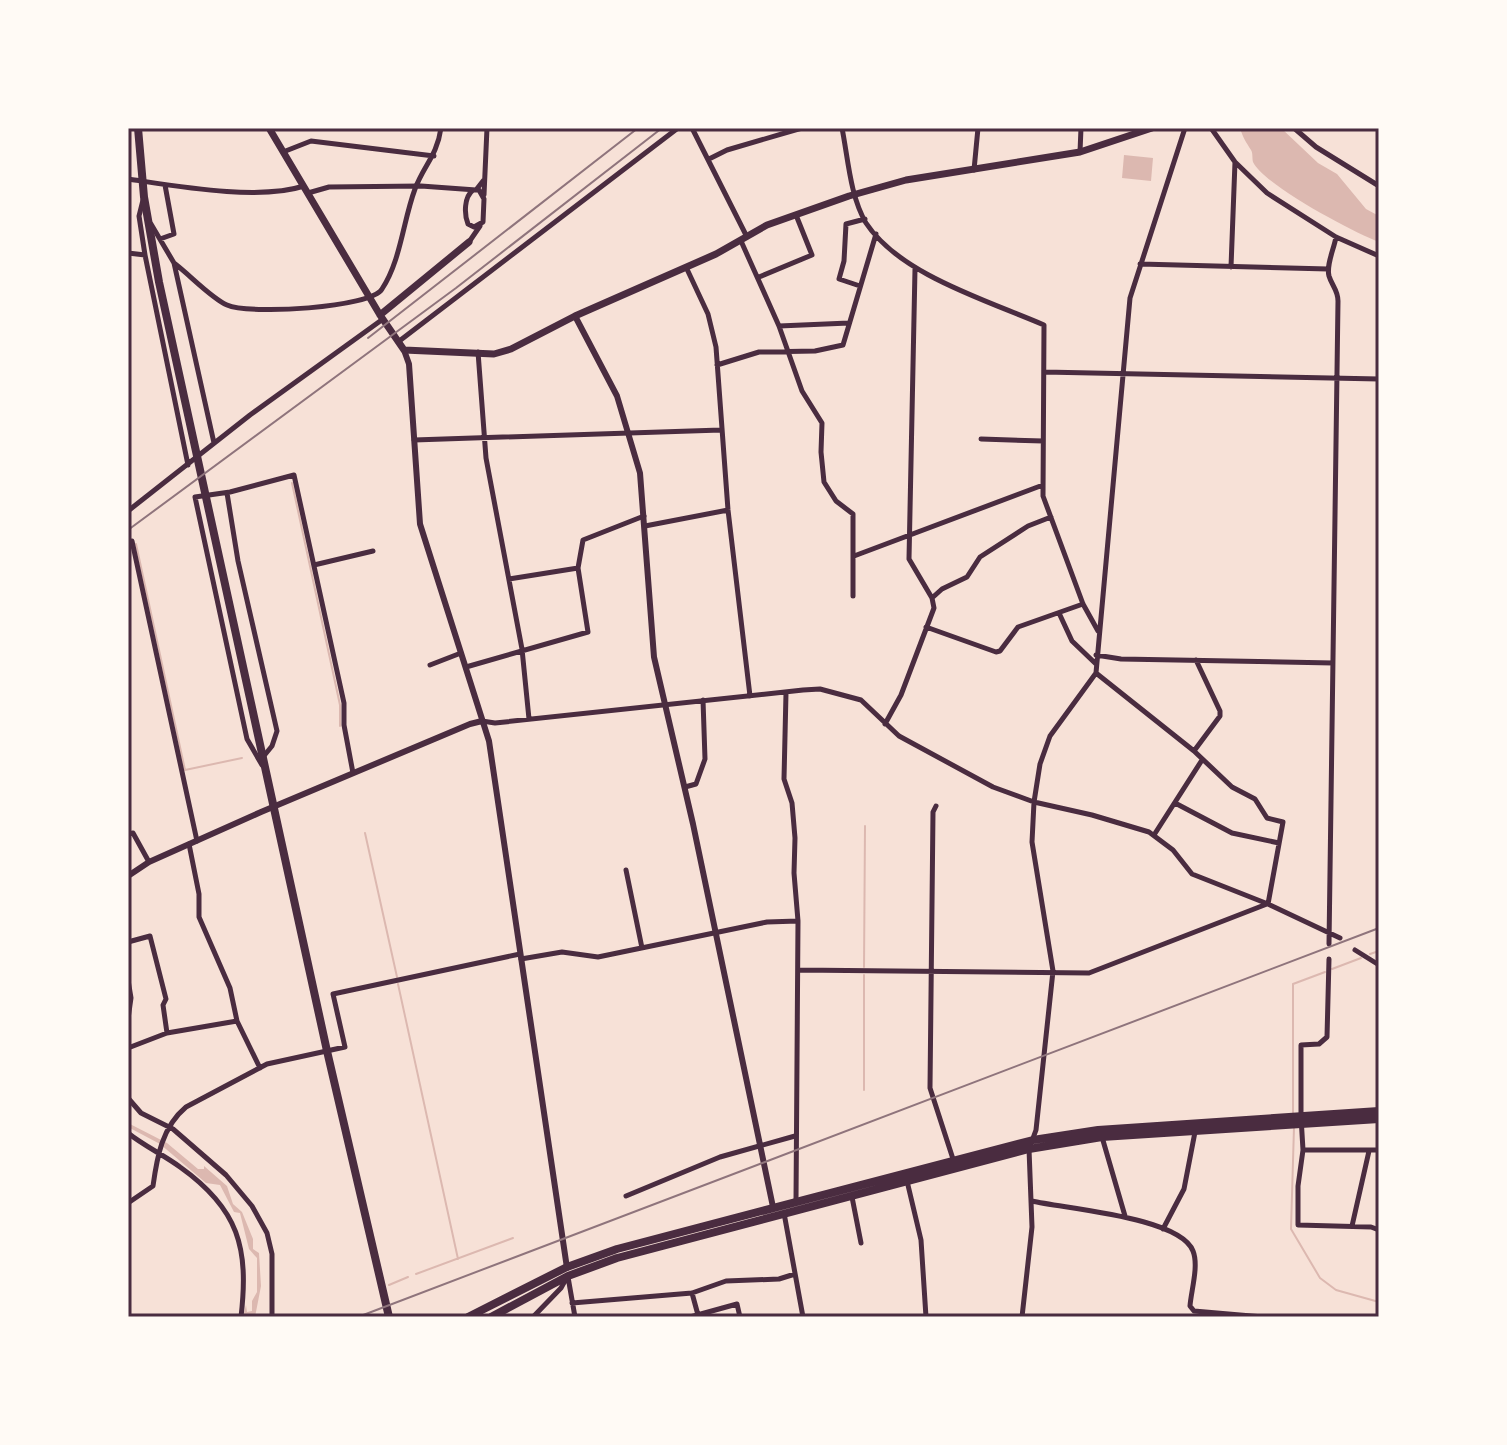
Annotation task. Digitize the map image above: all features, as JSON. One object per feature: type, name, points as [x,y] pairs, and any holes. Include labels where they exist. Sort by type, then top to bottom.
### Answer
[{"type":"main road","points":[[138,128],[147,218],[174,350],[327,1051],[389,1317]]},
{"type":"main road","points":[[269,128],[381,317],[404,350],[494,354],[511,349],[575,316],[686,267],[767,225],[856,194],[906,180],[1080,152],[1152,128]]},
{"type":"main road","points":[[381,317],[472,239]]},
{"type":"main road","points":[[491,1317],[567,1271],[907,1181],[1031,1144],[1195,1132],[1379,1111]]},
{"type":"main road","points":[[468,1317],[617,1249],[953,1159],[1098,1130],[1379,1119]]},
{"type":"street","points":[[174,263],[219,301],[232,307],[299,310],[370,298],[381,292],[386,282],[415,188],[438,147],[441,128]]},
{"type":"street","points":[[472,239],[483,222],[487,128]]},
{"type":"street","points":[[398,342],[678,128]]},
{"type":"street","points":[[692,128],[744,239],[802,391],[822,423],[824,482],[836,501],[853,514],[853,596]]},
{"type":"street","points":[[709,159],[727,150],[802,128]]},
{"type":"street","points":[[842,128],[856,194],[865,219],[876,234],[915,269],[1044,325],[1043,496],[1083,604],[1099,632]]},
{"type":"street","points":[[974,171],[978,128]]},
{"type":"street","points":[[1080,152],[1081,128]]},
{"type":"street","points":[[1022,1317],[1032,1227],[1031,1144],[1053,971],[1032,842],[1034,802],[1040,764],[1050,736],[1096,673],[1130,298],[1185,128]]},
{"type":"street","points":[[1211,128],[1235,162],[1267,193],[1336,237],[1379,256]]},
{"type":"street","points":[[1294,128],[1316,147],[1379,186]]},
{"type":"street","points":[[283,152],[311,141],[434,156]]},
{"type":"street","points":[[1231,267],[1235,162]]},
{"type":"street","points":[[128,179],[165,185],[267,192],[329,187],[415,188],[467,189],[484,195]]},
{"type":"street","points":[[467,198],[483,181]]},
{"type":"street","points":[[160,239],[174,234],[165,185]]},
{"type":"street","points":[[467,189],[468,224],[472,239]]},
{"type":"street","points":[[144,197],[139,216],[145,255],[188,465]]},
{"type":"street","points":[[759,277],[812,255],[796,215]]},
{"type":"street","points":[[147,218],[174,263],[215,444]]},
{"type":"street","points":[[860,286],[839,279],[844,261],[846,224],[865,219]]},
{"type":"street","points":[[468,224],[477,226],[483,222]]},
{"type":"street","points":[[768,351],[815,351],[843,345],[876,234]]},
{"type":"street","points":[[1329,944],[1338,293],[1328,269],[1336,237]]},
{"type":"street","points":[[128,253],[145,255]]},
{"type":"street","points":[[1140,264],[1328,269]]},
{"type":"street","points":[[686,267],[708,314],[716,347],[728,510],[750,696]]},
{"type":"street","points":[[885,724],[901,695],[934,608],[932,598],[910,565],[915,269]]},
{"type":"street","points":[[575,316],[617,396],[640,473],[651,639],[773,1207]]},
{"type":"street","points":[[128,511],[381,317]]},
{"type":"street","points":[[779,326],[849,323]]},
{"type":"street","points":[[717,365],[768,351],[785,342]]},
{"type":"street","points":[[404,350],[409,364],[420,524],[489,741],[575,1317]]},
{"type":"street","points":[[478,352],[483,437],[522,649],[529,719]]},
{"type":"street","points":[[1044,372],[1379,379]]},
{"type":"street","points":[[414,440],[721,430]]},
{"type":"street","points":[[981,439],[1043,441]]},
{"type":"street","points":[[267,773],[247,739],[195,497],[227,493],[294,475],[344,703],[344,725],[353,773]]},
{"type":"street","points":[[854,556],[1043,485]]},
{"type":"street","points":[[227,493],[238,561],[277,731],[272,746],[263,757]]},
{"type":"street","points":[[645,526],[728,510]]},
{"type":"street","points":[[466,667],[588,632],[578,568],[583,540],[644,516]]},
{"type":"street","points":[[932,598],[942,589],[967,577],[980,557],[1028,526],[1051,517]]},
{"type":"street","points":[[132,541],[197,841]]},
{"type":"street","points":[[314,565],[373,551]]},
{"type":"street","points":[[509,579],[578,568]]},
{"type":"street","points":[[926,627],[996,652],[1018,627],[1083,604]]},
{"type":"street","points":[[1059,613],[1072,641],[1096,664]]},
{"type":"street","points":[[430,665],[461,653]]},
{"type":"street","points":[[1096,655],[1121,659],[1333,663]]},
{"type":"street","points":[[1194,751],[1220,716],[1196,660]]},
{"type":"street","points":[[1096,673],[1194,751],[1232,787],[1255,799],[1267,818],[1283,822],[1268,904]]},
{"type":"street","points":[[128,876],[149,862],[189,844],[470,724],[820,689],[861,700],[885,724],[920,749],[993,787],[1034,802],[1092,815],[1154,835],[1173,850],[1192,874],[1268,904],[1340,938]]},
{"type":"street","points":[[786,693],[784,779],[792,803],[798,921],[796,1201]]},
{"type":"street","points":[[685,787],[696,784],[705,759],[703,700]]},
{"type":"street","points":[[1154,835],[1202,760]]},
{"type":"street","points":[[1175,803],[1232,833],[1279,843]]},
{"type":"street","points":[[936,806],[933,812],[930,1088],[953,1159]]},
{"type":"street","points":[[128,834],[133,833],[149,862]]},
{"type":"street","points":[[189,844],[199,894],[199,917],[230,988],[237,1021],[260,1068]]},
{"type":"street","points":[[626,870],[642,948]]},
{"type":"street","points":[[798,970],[1089,973],[1268,904]]},
{"type":"street","points":[[128,1203],[153,1186],[159,1151],[168,1128],[175,1116],[198,1099],[260,1068],[345,1047],[333,994],[520,956],[562,952],[598,957],[767,922],[798,921]]},
{"type":"street","points":[[128,942],[150,936],[166,999],[163,1005],[167,1033]]},
{"type":"street","points":[[1355,950],[1379,965]]},
{"type":"street","points":[[1370,959],[1379,954]]},
{"type":"street","points":[[1329,959],[1327,1037],[1319,1044],[1301,1045],[1296,1121],[1303,1150],[1298,1186],[1298,1225],[1379,1230]]},
{"type":"street","points":[[128,980],[131,998],[128,1019]]},
{"type":"street","points":[[128,1048],[167,1033],[237,1021]]},
{"type":"street","points":[[128,1098],[141,1113],[168,1128],[242,1191],[260,1218],[272,1254],[272,1317]]},
{"type":"street","points":[[1163,1229],[1184,1189],[1195,1132]]},
{"type":"street","points":[[128,1133],[181,1167],[214,1197],[232,1222],[244,1264],[241,1317]]},
{"type":"street","points":[[626,1196],[720,1157],[795,1136]]},
{"type":"street","points":[[1102,1137],[1125,1216]]},
{"type":"street","points":[[1303,1150],[1379,1150]]},
{"type":"street","points":[[1352,1226],[1369,1151]]},
{"type":"street","points":[[907,1181],[921,1240],[926,1317]]},
{"type":"street","points":[[852,1196],[861,1243]]},
{"type":"street","points":[[1032,1201],[1125,1216],[1180,1236],[1193,1248],[1195,1257],[1190,1306],[1194,1311],[1263,1317]]},
{"type":"street","points":[[784,1213],[803,1317]]},
{"type":"street","points":[[533,1317],[561,1288],[567,1271]]},
{"type":"street","points":[[572,1303],[692,1293],[726,1281],[767,1280],[795,1274]]},
{"type":"street","points":[[692,1293],[698,1315]]},
{"type":"street","points":[[690,1317],[737,1304],[740,1317]]},
{"type":"shaded area","points":[[1240,128],[1281,128],[1318,163],[1337,174],[1366,209],[1379,216],[1379,242],[1331,219],[1274,183],[1253,162],[1252,151]]},
{"type":"shaded area","points":[[1124,155],[1153,158],[1151,181],[1122,178]]},
{"type":"shaded area","points":[[128,1123],[167,1143],[198,1169],[204,1169],[204,1166],[227,1186],[233,1204],[242,1212],[253,1239],[253,1249],[259,1253],[261,1286],[255,1317],[243,1317],[246,1305],[247,1312],[252,1311],[252,1301],[257,1292],[257,1258],[249,1249],[240,1213],[234,1212],[220,1185],[206,1183],[160,1144],[128,1127]]},
{"type":"waterway","points":[[292,483],[340,705],[340,726]]},
{"type":"waterway","points":[[136,544],[185,770],[242,758]]},
{"type":"waterway","points":[[864,967],[865,826]]},
{"type":"waterway","points":[[365,833],[397,977]]},
{"type":"waterway","points":[[1370,954],[1379,951]]},
{"type":"waterway","points":[[1332,969],[1361,958]]},
{"type":"waterway","points":[[1293,1113],[1293,984],[1325,972]]},
{"type":"waterway","points":[[864,975],[864,1090]]},
{"type":"waterway","points":[[398,984],[458,1259]]},
{"type":"waterway","points":[[1294,1127],[1291,1229],[1320,1278],[1336,1290],[1379,1302]]},
{"type":"waterway","points":[[416,1274],[513,1238]]},
{"type":"waterway","points":[[389,1285],[408,1277]]},
{"type":"railway","points":[[368,338],[638,128]]},
{"type":"railway","points":[[128,530],[456,288],[662,128]]},
{"type":"railway","points":[[358,1317],[1379,928]]}]
